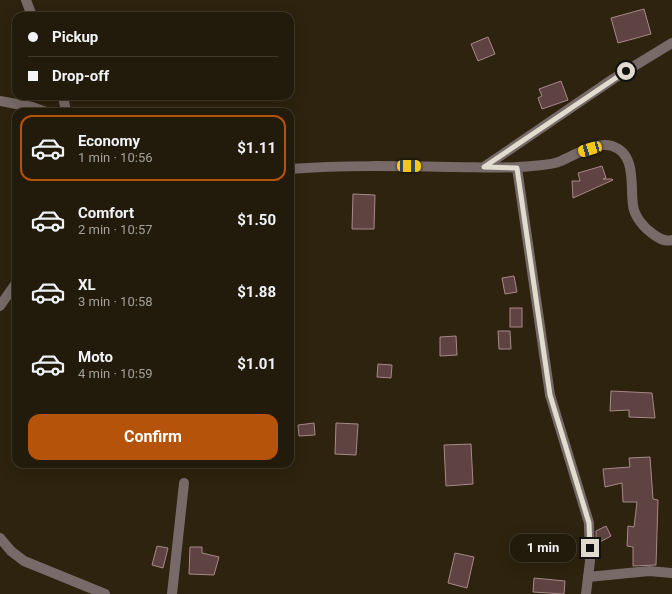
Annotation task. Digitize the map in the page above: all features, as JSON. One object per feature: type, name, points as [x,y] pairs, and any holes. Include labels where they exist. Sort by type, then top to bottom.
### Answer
[{"type":"street","points":[[26,0],[30,12]]},
{"type":"street","points":[[484,167],[613,79],[672,43]]},
{"type":"street","points":[[0,101],[35,108]]},
{"type":"street","points":[[294,169],[364,166],[517,168],[547,165],[599,146],[612,146],[625,155],[630,164],[633,206],[645,228],[655,236],[667,241],[672,240]]},
{"type":"street","points":[[517,168],[550,395],[589,523],[590,561],[586,594]]},
{"type":"street","points":[[0,306],[12,289]]},
{"type":"street","points":[[172,594],[184,483]]},
{"type":"street","points":[[0,538],[11,551],[24,561],[105,594]]},
{"type":"street","points":[[588,577],[649,571],[672,573]]},
{"type":"building","points":[[644,9],[651,34],[618,43],[611,18]]},
{"type":"building","points":[[488,37],[495,54],[478,61],[471,44]]},
{"type":"building","points":[[561,81],[568,100],[542,109],[538,98],[542,96],[539,89]]},
{"type":"building","points":[[602,166],[606,178],[603,179],[613,180],[573,198],[572,181],[580,181],[578,173]]},
{"type":"building","points":[[353,194],[375,195],[374,229],[352,229]]},
{"type":"building","points":[[514,276],[517,292],[505,294],[502,278]]},
{"type":"building","points":[[510,308],[522,308],[522,327],[510,327]]},
{"type":"building","points":[[498,331],[510,331],[511,349],[499,349]]},
{"type":"building","points":[[456,336],[457,355],[440,356],[440,337]]},
{"type":"building","points":[[378,364],[392,365],[391,378],[377,377]]},
{"type":"building","points":[[611,391],[652,393],[655,418],[629,417],[629,410],[610,411]]},
{"type":"building","points":[[314,423],[315,435],[299,436],[298,425]]},
{"type":"building","points":[[336,423],[358,424],[356,455],[335,454]]},
{"type":"building","points":[[471,444],[473,484],[446,486],[444,445]]},
{"type":"building","points":[[650,457],[653,499],[658,500],[656,565],[633,566],[633,547],[627,546],[628,526],[634,527],[637,502],[623,502],[622,483],[605,487],[603,469],[630,467],[629,458]]},
{"type":"building","points":[[606,526],[611,536],[598,543],[596,531]]},
{"type":"building","points":[[157,546],[168,548],[163,568],[152,565]]},
{"type":"building","points":[[190,547],[202,547],[202,553],[219,557],[214,575],[189,574]]},
{"type":"building","points":[[455,553],[474,557],[467,588],[448,583]]},
{"type":"building","points":[[534,578],[565,581],[564,594],[533,592]]},
{"type":"route","points":[[590,548],[589,523],[550,395],[517,168],[484,167],[626,71]]}]
